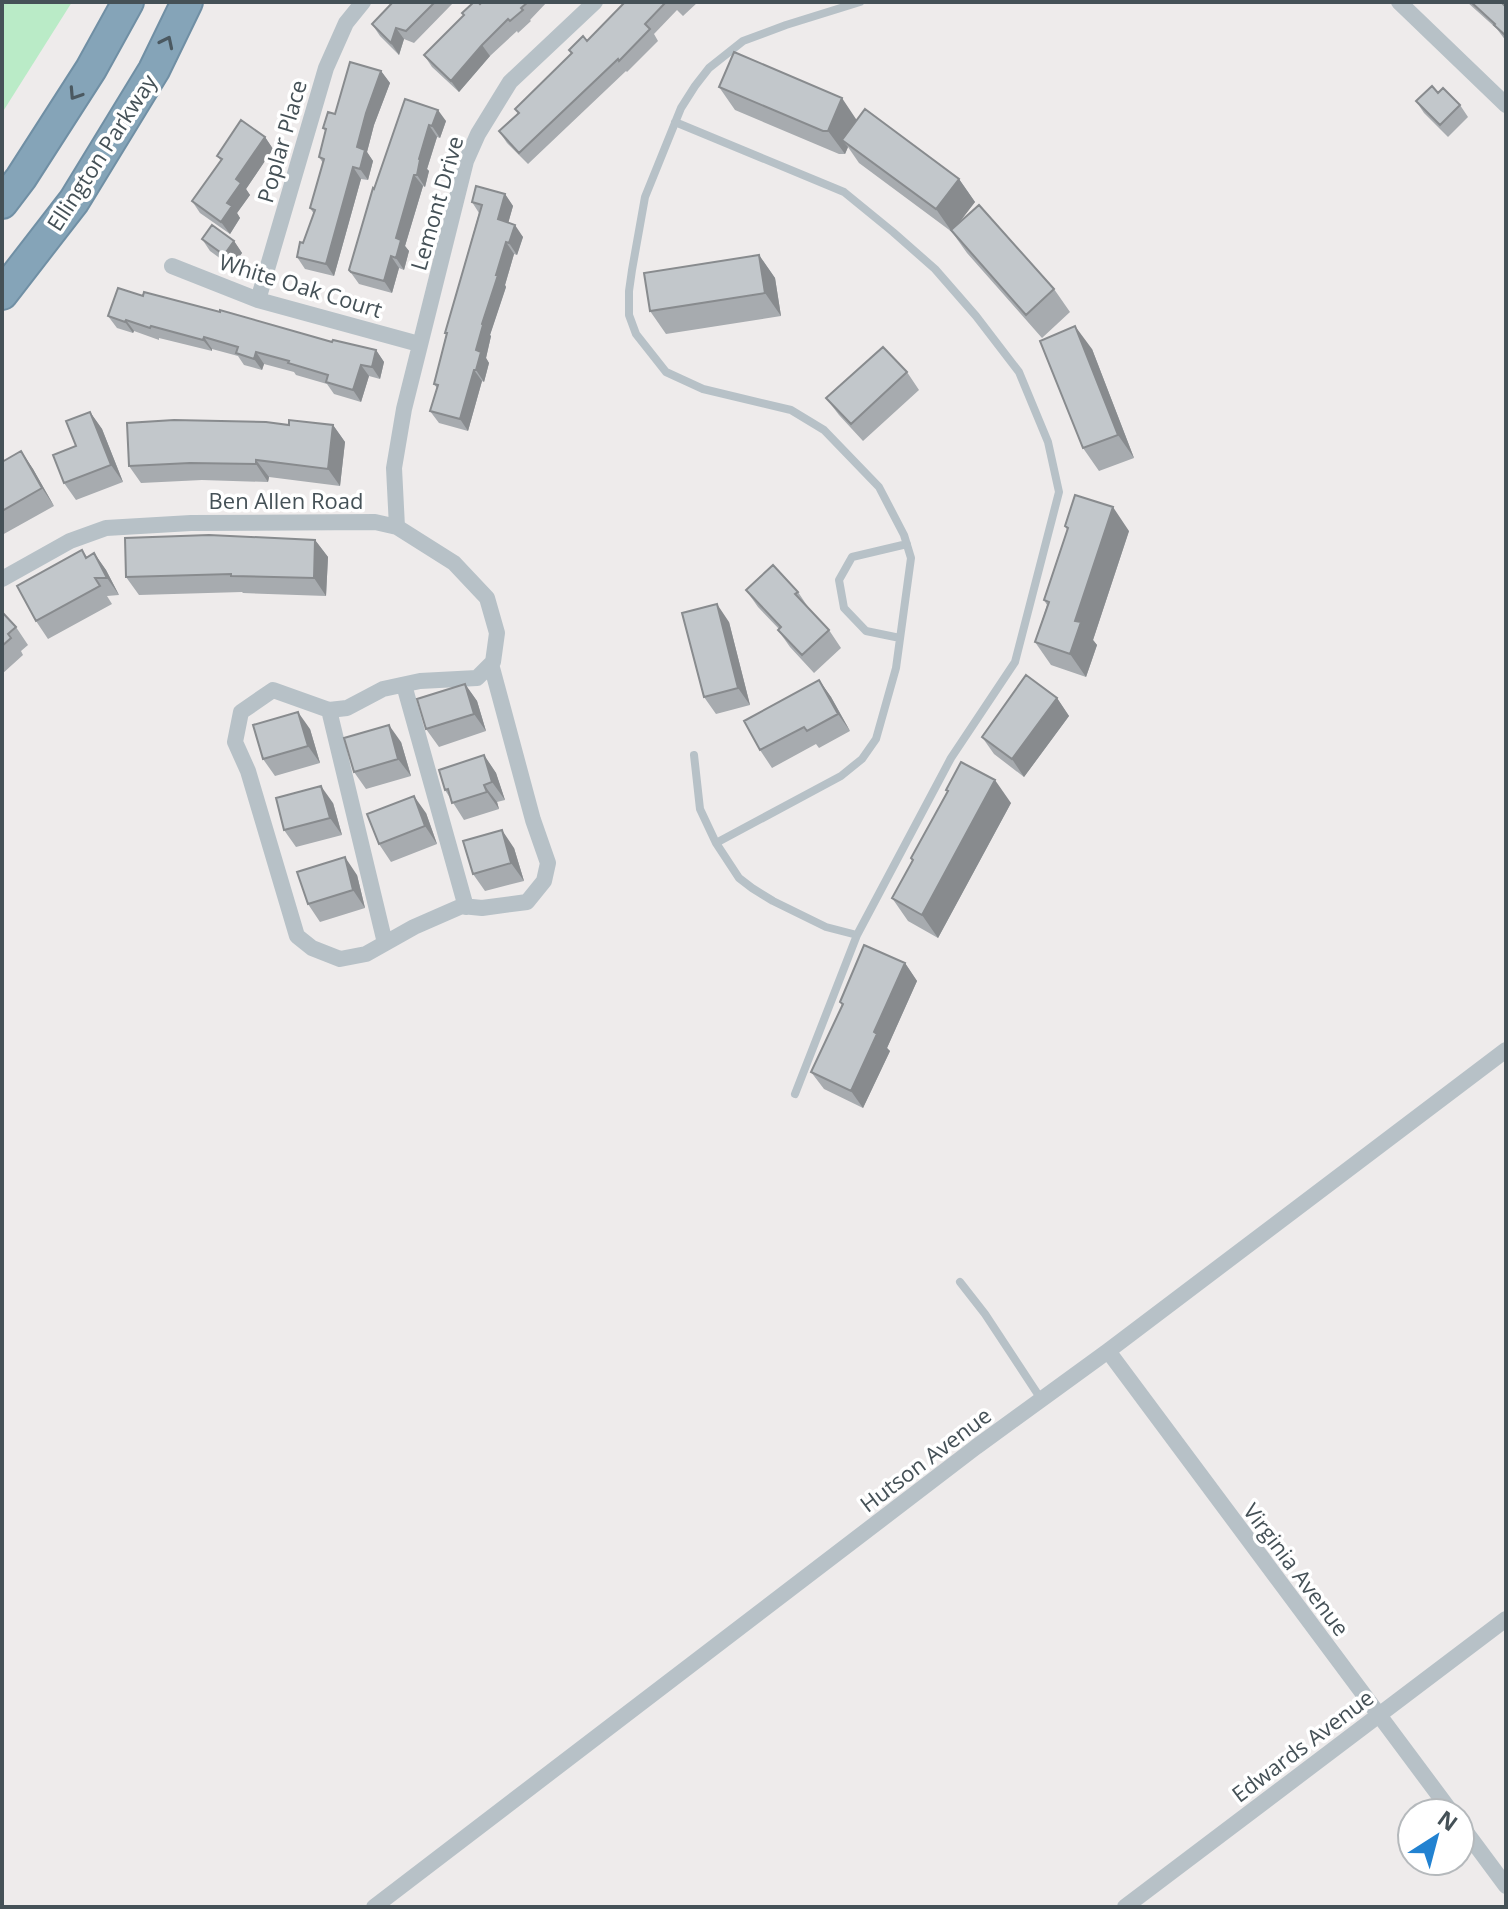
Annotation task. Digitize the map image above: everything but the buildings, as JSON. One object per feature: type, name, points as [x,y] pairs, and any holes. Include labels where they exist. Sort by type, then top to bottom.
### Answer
[{"type":"highway","points":[[2,203],[91,69],[128,2]]},
{"type":"highway","name":"Ellington Parkway","points":[[2,294],[74,201],[154,70],[187,2]]},
{"type":"street","name":"Poplar Place","points":[[258,300],[326,68],[346,23],[363,2]]},
{"type":"street","name":"Lemont Drive","points":[[397,527],[394,468],[404,409],[466,161],[478,134],[510,82],[595,2]]},
{"type":"street","points":[[1399,2],[1506,105]]},
{"type":"street","name":"White Oak Court","points":[[172,266],[258,300],[419,344]]},
{"type":"street","name":"Ben Allen Road","points":[[2,579],[70,541],[106,528],[191,523],[375,522],[397,527],[454,563],[487,598],[497,633],[491,664]]},
{"type":"street","points":[[491,664],[533,820],[548,863],[544,881],[527,902],[482,908],[462,906],[414,927],[366,954],[340,959],[312,948],[297,936],[248,771],[235,742],[241,712],[273,690],[329,710],[347,708],[383,689],[420,681],[477,678],[491,664]]},
{"type":"street","points":[[404,685],[466,907]]},
{"type":"street","points":[[329,710],[385,943]]},
{"type":"street","name":"Hutson Avenue","points":[[374,1907],[976,1447],[1506,1050]]},
{"type":"street","name":"Virginia Avenue","points":[[1108,1351],[1440,1797]]},
{"type":"street","name":"Edwards Avenue","points":[[1125,1907],[1506,1619]]},
{"type":"street","points":[[1476,1846],[1506,1886]]},
{"type":"lane","points":[[716,843],[841,776],[862,759],[876,739],[896,668],[911,558],[904,535],[879,487],[824,430],[791,410],[703,389],[666,372],[636,334],[629,315],[629,291],[645,197],[681,108],[709,68],[743,41],[860,2]]},
{"type":"lane","points":[[675,122],[844,192],[935,269],[1019,372],[1048,442],[1059,492],[1015,662],[951,758],[857,935],[795,1094]]},
{"type":"lane","points":[[900,638],[866,631],[844,608],[839,580],[852,557],[907,544]]},
{"type":"lane","points":[[694,755],[700,809],[716,843],[739,878],[826,927],[857,935]]},
{"type":"lane","points":[[960,1282],[985,1314],[1041,1400]]},
{"type":"green space","points":[[2,2],[72,2],[2,113]]}]
